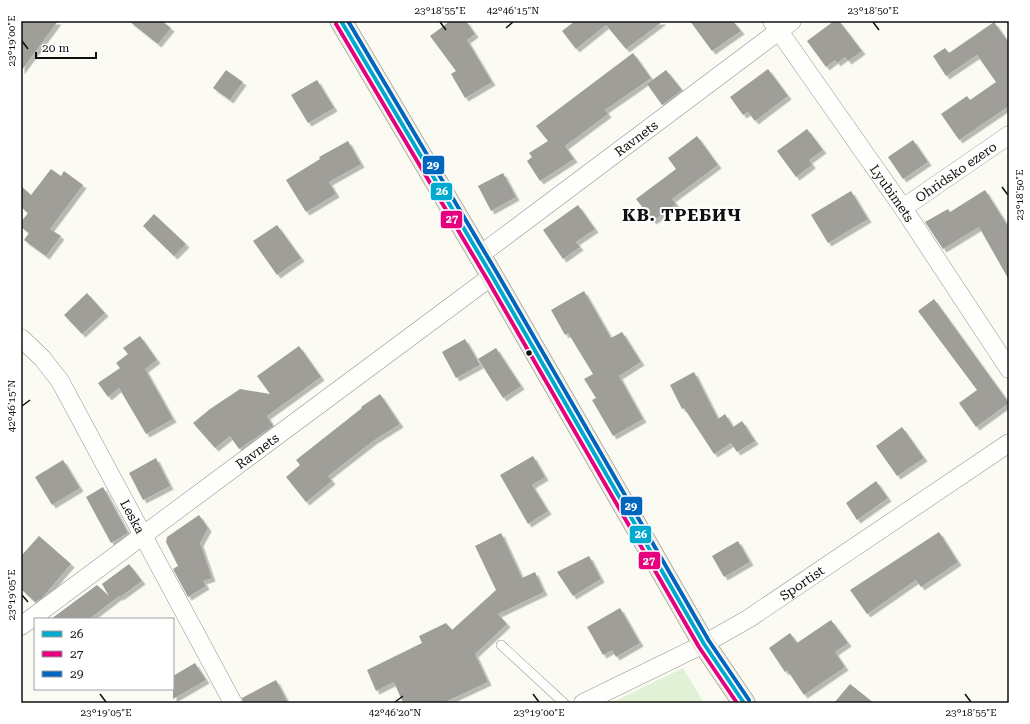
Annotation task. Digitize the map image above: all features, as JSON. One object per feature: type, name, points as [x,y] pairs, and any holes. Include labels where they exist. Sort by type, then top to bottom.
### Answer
[{"type":"main road","points":[[341,21],[480,255],[704,644],[744,703]]},
{"type":"street","name":"Ravnets","points":[[480,255],[781,24]]},
{"type":"street","name":"Lyubimets","points":[[781,24],[1009,369]]},
{"type":"street","name":"Ohridsko ezero","points":[[903,208],[1009,135]]},
{"type":"street","name":"Ravnets","points":[[21,626],[492,276]]},
{"type":"street","name":"Leska","points":[[21,338],[42,358],[60,381],[233,703]]},
{"type":"street","name":"Sportist","points":[[583,703],[704,644],[748,619],[1009,443]]},
{"type":"lane","points":[[501,645],[564,703]]},
{"type":"green space","points":[[683,668],[704,703],[611,703]]},
{"type":"building","points":[[21,21],[58,21],[21,71]]},
{"type":"building","points":[[129,21],[162,21],[171,28],[158,44]]},
{"type":"building","points":[[450,21],[466,21],[475,34],[467,40],[492,82],[465,98],[451,74],[456,71],[430,36]]},
{"type":"building","points":[[575,21],[663,21],[626,49],[606,25],[576,49],[562,31]]},
{"type":"building","points":[[690,21],[733,21],[741,31],[712,51]]},
{"type":"building","points":[[834,21],[839,21],[862,51],[848,61],[845,57],[837,63],[835,60],[826,67],[807,41]]},
{"type":"building","points":[[994,22],[1009,43],[1009,106],[959,140],[941,114],[967,96],[970,100],[996,82],[977,55],[946,76],[933,56],[945,48],[949,53]]},
{"type":"building","points":[[633,53],[651,78],[605,110],[608,114],[565,146],[574,159],[540,181],[527,161],[532,157],[529,153],[548,141],[536,126]]},
{"type":"building","points":[[768,69],[788,96],[755,121],[748,112],[743,115],[730,97]]},
{"type":"building","points":[[226,70],[243,82],[230,100],[213,88]]},
{"type":"building","points":[[666,70],[682,90],[662,105],[647,84]]},
{"type":"building","points":[[317,80],[334,108],[308,123],[291,95]]},
{"type":"building","points":[[807,129],[823,150],[809,160],[812,165],[796,177],[777,151]]},
{"type":"building","points":[[697,136],[718,165],[672,199],[676,204],[653,221],[636,199],[676,169],[668,158]]},
{"type":"building","points":[[913,140],[928,162],[903,179],[888,157]]},
{"type":"building","points":[[348,141],[361,164],[329,182],[336,194],[306,212],[286,180],[320,159],[319,157]]},
{"type":"building","points":[[51,169],[61,176],[64,171],[83,185],[50,229],[61,236],[46,256],[24,240],[29,233],[21,227],[21,222],[28,213],[21,207],[21,186],[31,195]]},
{"type":"building","points":[[503,173],[516,197],[491,211],[478,186]]},
{"type":"building","points":[[985,190],[1009,228],[1009,280],[979,227],[943,249],[925,222],[948,209],[950,212]]},
{"type":"building","points":[[851,191],[868,219],[828,243],[811,215]]},
{"type":"building","points":[[578,205],[595,229],[576,242],[580,247],[563,259],[543,230]]},
{"type":"building","points":[[154,214],[186,244],[174,256],[143,226]]},
{"type":"building","points":[[277,225],[301,258],[277,275],[253,241]]},
{"type":"building","points":[[584,291],[611,338],[622,332],[641,362],[619,376],[643,419],[613,436],[592,400],[596,398],[584,379],[593,374],[568,333],[565,335],[551,310]]},
{"type":"building","points":[[87,293],[105,313],[82,334],[64,315]]},
{"type":"building","points":[[934,299],[1009,403],[976,427],[959,403],[977,390],[918,311]]},
{"type":"building","points":[[140,336],[157,360],[145,369],[173,419],[146,434],[119,388],[108,397],[98,383],[120,368],[116,363],[128,354],[123,348]]},
{"type":"building","points":[[465,339],[480,365],[456,378],[442,352]]},
{"type":"building","points":[[299,346],[321,377],[267,416],[273,426],[239,449],[230,436],[215,448],[193,423],[210,409],[240,389],[270,394],[257,376]]},
{"type":"building","points":[[496,348],[521,386],[503,398],[478,359]]},
{"type":"building","points":[[694,372],[718,419],[725,414],[733,427],[742,421],[755,441],[737,452],[731,443],[714,454],[684,408],[682,409],[670,385]]},
{"type":"building","points":[[380,394],[400,424],[373,441],[328,476],[332,481],[306,502],[286,477],[300,465],[296,460],[362,408],[361,407]]},
{"type":"building","points":[[902,427],[924,458],[897,476],[876,446]]},
{"type":"building","points":[[533,456],[545,477],[532,485],[548,511],[528,524],[500,475]]},
{"type":"building","points":[[156,458],[170,486],[143,500],[129,473]]},
{"type":"building","points":[[63,460],[80,488],[52,505],[35,477]]},
{"type":"building","points":[[876,481],[888,498],[857,520],[846,503]]},
{"type":"building","points":[[103,487],[128,533],[111,543],[86,497]]},
{"type":"building","points":[[199,515],[208,528],[200,543],[212,578],[203,581],[206,586],[188,597],[173,569],[178,566],[166,542],[167,537]]},
{"type":"building","points":[[939,532],[958,562],[921,587],[916,580],[867,614],[850,590]]},
{"type":"building","points":[[501,533],[522,578],[535,572],[544,592],[498,614],[507,624],[475,654],[488,682],[443,703],[403,703],[394,682],[376,691],[367,670],[422,643],[419,636],[446,623],[452,630],[496,590],[475,546]]},
{"type":"building","points":[[39,536],[71,564],[42,598],[35,602],[22,590],[22,555]]},
{"type":"building","points":[[738,541],[750,562],[724,577],[712,556]]},
{"type":"building","points":[[589,556],[601,579],[573,596],[557,572]]},
{"type":"building","points":[[129,564],[142,581],[90,618],[52,618],[97,585],[109,596],[102,584]]},
{"type":"building","points":[[620,608],[640,643],[616,657],[612,650],[603,655],[587,627]]},
{"type":"building","points":[[831,620],[848,643],[835,652],[845,667],[804,695],[787,670],[785,672],[769,648],[790,633],[797,643]]},
{"type":"building","points":[[195,663],[206,680],[173,699],[174,675]]},
{"type":"building","points":[[276,680],[288,703],[243,703],[242,698]]},
{"type":"building","points":[[850,684],[874,703],[834,703]]},
{"type":"transit line","name":"26","points":[[341,21],[492,276],[704,644],[744,703]]},
{"type":"transit line","name":"29","points":[[348,21],[497,273],[709,641],[749,700]]},
{"type":"transit line","name":"27","points":[[336,24],[487,279],[699,647],[737,703]]},
{"type":"district","name":"КВ. ТРЕБИЧ","points":[[682,215]]}]
